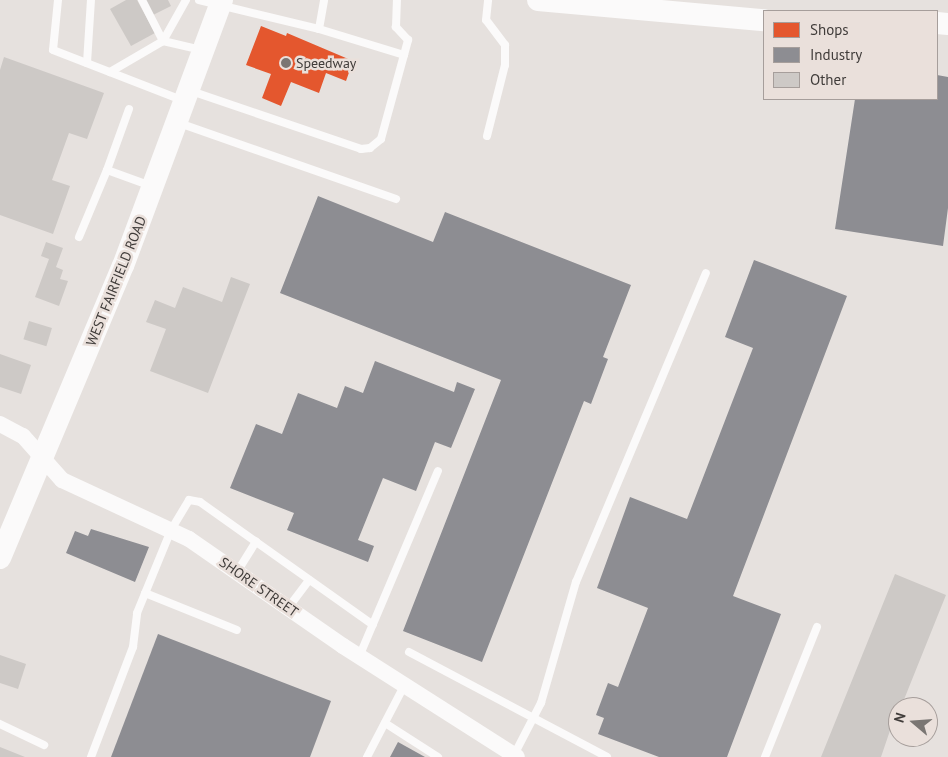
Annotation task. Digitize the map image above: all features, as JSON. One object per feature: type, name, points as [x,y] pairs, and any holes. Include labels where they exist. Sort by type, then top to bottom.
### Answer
[{"type":"main road","points":[[538,0],[763,20]]},
{"type":"main road","name":"WEST FAIRFIELD ROAD","points":[[0,558],[153,187],[204,50],[214,1]]},
{"type":"street","name":"SHORE STREET","points":[[0,424],[23,436],[62,480],[171,530],[237,572],[359,657],[516,756]]},
{"type":"lane","points":[[58,0],[53,50],[110,72],[360,149],[370,148],[381,139],[408,40],[396,26],[397,0]]},
{"type":"lane","points":[[87,63],[91,0]]},
{"type":"lane","points":[[142,0],[163,41]]},
{"type":"lane","points":[[110,72],[163,41],[186,0]]},
{"type":"lane","points":[[319,29],[324,0]]},
{"type":"lane","points":[[487,136],[505,65],[505,45],[486,20],[488,0]]},
{"type":"lane","points":[[214,1],[404,54]]},
{"type":"lane","points":[[163,41],[204,50]]},
{"type":"lane","points":[[79,237],[107,170],[129,109]]},
{"type":"lane","points":[[177,122],[396,199]]},
{"type":"lane","points":[[107,170],[153,187]]},
{"type":"lane","points":[[516,756],[541,703],[576,582],[706,273]]},
{"type":"lane","points":[[359,657],[438,471]]},
{"type":"lane","points":[[91,757],[133,647],[137,613],[171,530],[189,500],[200,502],[372,625]]},
{"type":"lane","points":[[237,572],[256,542]]},
{"type":"lane","points":[[288,608],[309,580]]},
{"type":"lane","points":[[145,593],[237,630]]},
{"type":"lane","points":[[765,757],[817,627]]},
{"type":"lane","points":[[409,652],[608,757]]},
{"type":"lane","points":[[367,757],[404,686]]},
{"type":"lane","points":[[385,722],[438,757]]},
{"type":"lane","points":[[0,724],[44,745]]},
{"type":"building: Shops","points":[[261,26],[286,36],[287,33],[353,61],[346,81],[326,73],[319,93],[291,82],[281,106],[262,98],[271,74],[246,65]]},
{"type":"building: Industry","points":[[938,75],[948,77],[948,208],[943,246],[835,229],[855,100],[938,100]]},
{"type":"building: Industry","points":[[318,196],[433,242],[445,212],[631,285],[603,357],[608,359],[591,404],[584,401],[482,662],[403,631],[501,380],[280,293]]},
{"type":"building: Industry","points":[[754,260],[847,296],[733,596],[781,614],[727,757],[659,757],[598,734],[604,718],[596,715],[608,683],[618,687],[648,608],[597,588],[630,497],[687,519],[753,348],[725,337]]},
{"type":"building: Industry","points":[[375,361],[454,392],[457,382],[475,389],[451,448],[435,442],[416,491],[383,478],[358,540],[374,546],[368,562],[287,530],[294,513],[230,488],[256,424],[282,434],[298,393],[337,408],[345,386],[363,393]]},
{"type":"building: Industry","points":[[91,529],[149,547],[135,582],[66,553],[75,531],[88,536]]},
{"type":"building: Industry","points":[[158,634],[331,701],[310,757],[111,757]]},
{"type":"building: Industry","points":[[398,742],[425,757],[390,757]]},
{"type":"building: Other","points":[[126,0],[137,0],[155,33],[131,46],[110,9]]},
{"type":"building: Other","points":[[145,0],[168,0],[171,6],[153,15]]},
{"type":"building: Other","points":[[4,57],[104,93],[87,139],[69,133],[52,180],[70,186],[53,234],[0,215],[0,70]]},
{"type":"building: Other","points":[[46,242],[63,248],[56,267],[63,270],[60,279],[68,281],[59,306],[35,297],[49,259],[41,256]]},
{"type":"building: Other","points":[[231,277],[250,284],[208,393],[150,371],[166,329],[146,322],[155,300],[175,308],[183,287],[222,302]]},
{"type":"building: Other","points":[[29,321],[52,328],[46,346],[23,339]]},
{"type":"building: Other","points":[[0,354],[31,365],[21,394],[0,387]]},
{"type":"building: Other","points":[[895,574],[946,595],[905,697],[888,697],[888,736],[881,757],[821,757]]},
{"type":"building: Other","points":[[0,655],[26,664],[18,689],[0,683]]},
{"type":"building: Other","points":[[0,747],[25,757],[0,757]]},
{"type":"place","name":"Speedway","points":[[286,63]]}]
